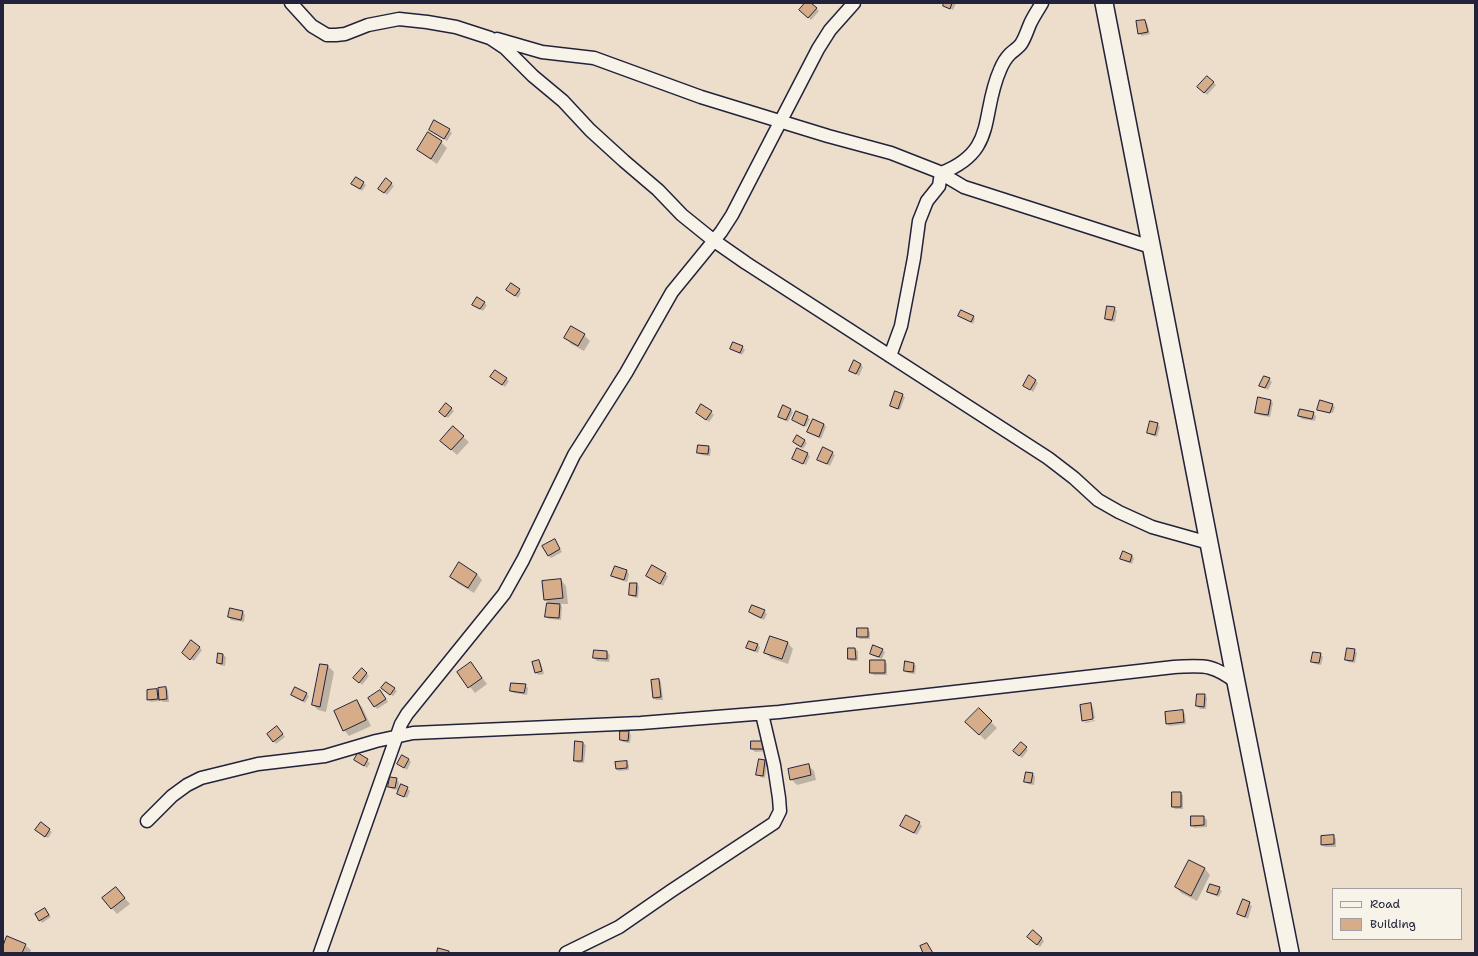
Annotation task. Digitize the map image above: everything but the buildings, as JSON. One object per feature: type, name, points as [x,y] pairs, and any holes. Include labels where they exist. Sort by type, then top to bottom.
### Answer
[{"type":"street","points":[[291,3],[312,26],[327,35],[345,34],[368,25],[399,19],[456,27],[542,52],[594,58],[701,97],[828,136],[891,153],[941,173],[964,187],[1151,247]]},
{"type":"street","points":[[320,953],[397,736],[407,714],[504,594],[523,560],[574,455],[626,373],[672,292],[732,215],[824,39],[854,3]]},
{"type":"street","points":[[941,173],[954,169],[960,165],[977,148],[982,138],[994,86],[1000,69],[1009,55],[1020,45],[1042,3]]},
{"type":"street","points":[[1104,3],[1290,953]]},
{"type":"street","points":[[490,38],[505,48],[533,76],[563,101],[590,130],[624,162],[658,190],[682,215],[713,240],[746,263],[1048,458],[1074,478],[1098,500],[1119,512],[1152,527],[1209,543]]},
{"type":"street","points":[[890,356],[901,326],[914,258],[919,222],[927,202],[939,186],[941,173]]},
{"type":"street","points":[[147,821],[172,796],[187,785],[201,778],[258,764],[325,756],[397,736],[428,732],[641,723],[762,714],[1174,667],[1208,667],[1220,670],[1236,682]]},
{"type":"street","points":[[566,953],[619,927],[774,823],[780,811],[779,798],[774,765],[762,714]]}]
